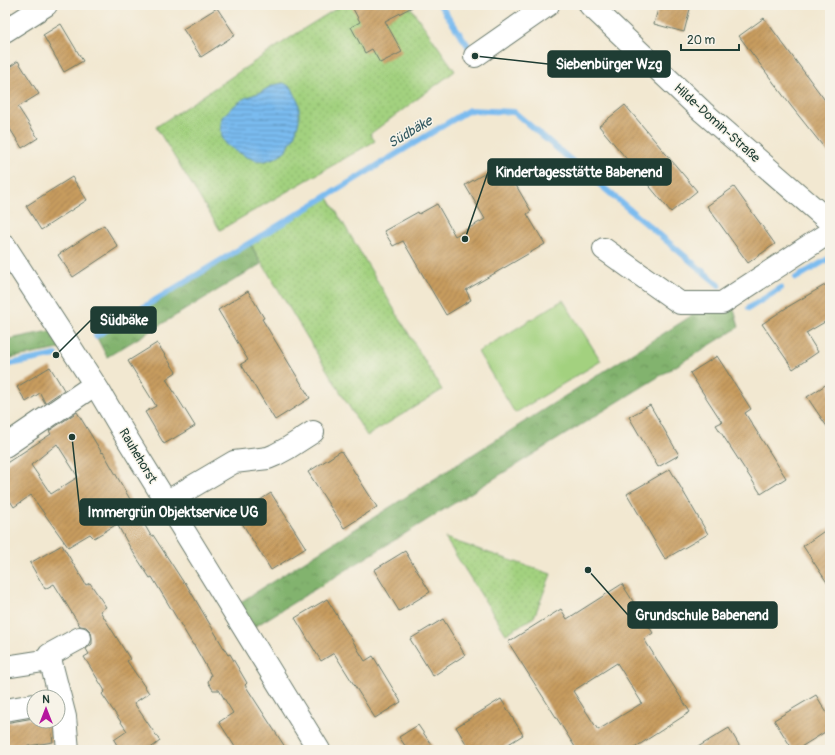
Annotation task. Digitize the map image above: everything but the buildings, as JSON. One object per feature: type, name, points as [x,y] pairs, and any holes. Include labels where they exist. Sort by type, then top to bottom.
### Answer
[{"type":"street","points":[[5,31],[46,5]]},
{"type":"street","points":[[475,56],[548,5]]},
{"type":"street","name":"Hilde-Domin-Straße","points":[[590,5],[703,112],[830,222]]},
{"type":"street","points":[[604,249],[680,303],[722,303],[830,232]]},
{"type":"street","name":"Rauhehorst","points":[[5,246],[99,391],[319,750]]},
{"type":"street","points":[[5,446],[94,385]]},
{"type":"street","points":[[166,502],[234,462],[275,456],[313,432]]},
{"type":"street","points":[[56,689],[49,654],[80,638]]},
{"type":"street","points":[[5,667],[50,660]]},
{"type":"street","points":[[5,710],[26,706]]},
{"type":"street","points":[[66,727],[68,750]]},
{"type":"green space","points":[[342,5],[409,5],[455,71],[370,134],[375,141],[220,230],[156,127]],"holes":[[[273,85],[222,137],[222,117]]]},
{"type":"green space","points":[[327,196],[442,390],[367,436],[250,243]]},
{"type":"green space","points":[[250,243],[261,264],[107,357],[96,336]]},
{"type":"green space","points":[[729,292],[739,327],[246,632],[231,608]]},
{"type":"green space","points":[[563,300],[601,361],[515,413],[478,352]]},
{"type":"green space","points":[[59,329],[70,347],[5,359],[5,340]]},
{"type":"green space","points":[[445,538],[551,574],[534,617],[506,634]]},
{"type":"water","points":[[284,83],[292,88],[299,103],[299,121],[294,137],[285,151],[275,158],[265,161],[255,160],[236,151],[226,144],[222,137],[222,117],[231,108],[245,98],[261,92],[273,85]]},
{"type":"waterway","points":[[440,5],[473,53]]},
{"type":"waterway","name":"Südbäke","points":[[96,336],[469,110],[514,112],[719,285]]},
{"type":"waterway","name":"Südbäke","points":[[796,278],[828,259]]},
{"type":"waterway","name":"Südbäke","points":[[749,308],[781,288]]},
{"type":"waterway","name":"Südbäke","points":[[5,365],[56,355]]},
{"type":"place","name":"Siebenbürger Wzg","points":[[475,56]]},
{"type":"place","name":"Kindertagesstätte Babenend","points":[[465,239]]},
{"type":"place","name":"Südbäke","points":[[56,355]]},
{"type":"place","name":"Immergrün Objektservice UG","points":[[72,437]]},
{"type":"place","name":"Grundschule Babenend","points":[[588,570]]}]
